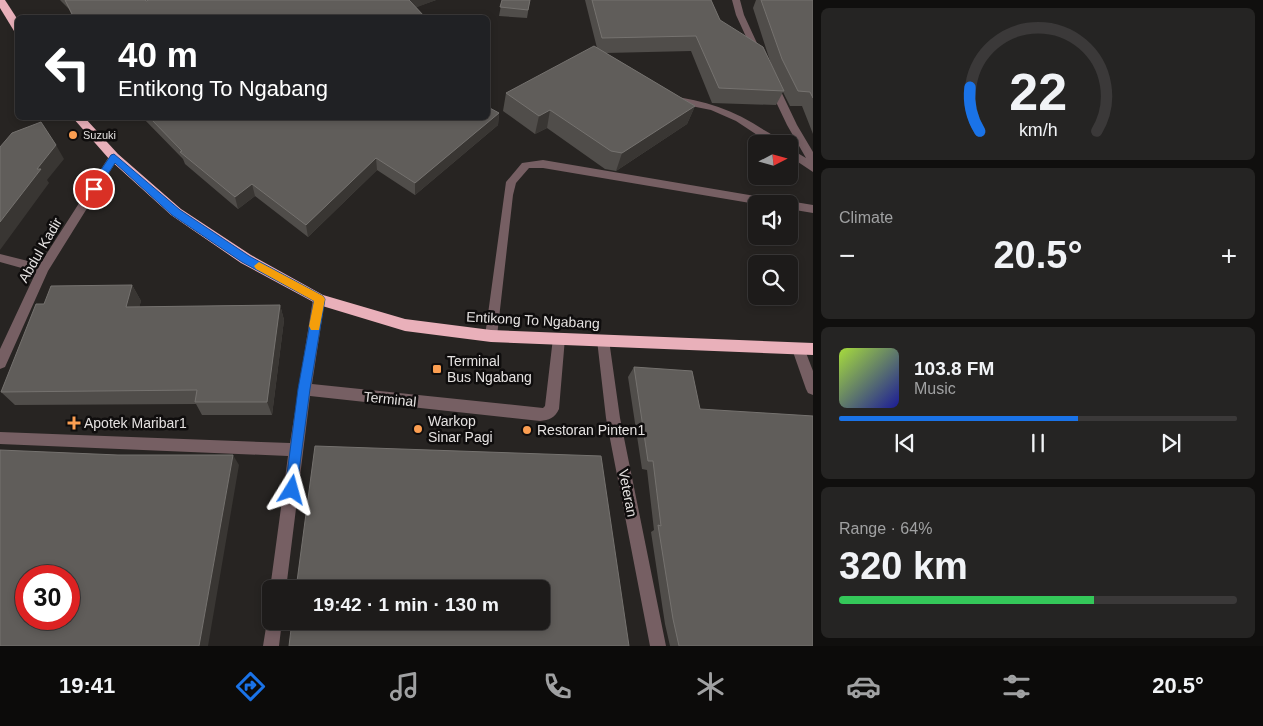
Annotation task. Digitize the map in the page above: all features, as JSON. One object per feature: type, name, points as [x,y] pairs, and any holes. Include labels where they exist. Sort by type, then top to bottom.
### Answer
[{"type":"highway","points":[[0,0],[15,24]]},
{"type":"highway","name":"Entikong To Ngabang","points":[[82,120],[114,157],[176,212],[246,259],[320,299],[405,325],[491,336],[806,349]]},
{"type":"street","points":[[736,0],[740,15],[792,125],[813,161]]},
{"type":"street","points":[[666,99],[686,100],[726,111],[765,135]]},
{"type":"street","name":"Abdul Kadir","points":[[0,363],[44,269],[114,157]]},
{"type":"street","points":[[798,158],[813,168]]},
{"type":"street","points":[[491,336],[508,195],[511,182],[526,165],[543,164],[748,199]]},
{"type":"street","points":[[798,208],[813,210]]},
{"type":"street","points":[[0,258],[44,269]]},
{"type":"street","points":[[279,580],[304,389],[320,299]]},
{"type":"street","name":"Terminal","points":[[304,389],[540,415],[547,414],[552,409],[559,338]]},
{"type":"street","name":"Veteran","points":[[603,340],[613,418],[658,646]]},
{"type":"street","points":[[806,349],[813,389]]},
{"type":"street","points":[[0,438],[297,450]]},
{"type":"street","points":[[271,646],[273,630]]},
{"type":"building","points":[[65,0],[409,0],[423,15],[72,15]]},
{"type":"building","points":[[502,0],[530,0],[528,10],[500,7]]},
{"type":"building","points":[[592,0],[711,0],[720,20],[763,47],[784,91],[719,88],[696,36],[602,38]]},
{"type":"building","points":[[761,0],[813,0],[813,98],[810,92],[798,91],[782,59]]},
{"type":"building","points":[[594,46],[695,106],[622,153],[611,151],[550,110],[539,116],[506,93]]},
{"type":"building","points":[[490,108],[499,113],[415,183],[376,158],[306,225],[252,184],[235,197],[180,152],[182,151],[152,120],[490,120]]},
{"type":"building","points":[[41,122],[56,145],[37,169],[41,169],[0,222],[0,147],[12,133]]},
{"type":"building","points":[[132,285],[126,307],[280,305],[267,402],[195,402],[197,390],[1,392],[36,304],[44,304],[51,286]]},
{"type":"building","points":[[634,367],[692,371],[700,409],[813,416],[813,646],[679,646],[658,525],[661,526],[653,461],[648,461]]},
{"type":"building","points":[[315,446],[601,456],[629,646],[289,646],[291,630],[550,630],[550,580],[297,580]]},
{"type":"building","points":[[0,450],[118,455],[233,455],[199,646],[0,646]]},
{"type":"slow traffic","points":[[259,266],[320,299],[315,326]]},
{"type":"place","name":"Suzuki","points":[[73,135]]},
{"type":"place","name":"Terminal Bus Ngabang","points":[[437,369]]},
{"type":"place","name":"Apotek Maribar1","points":[[74,423]]},
{"type":"place","name":"Warkop Sinar Pagi","points":[[418,429]]},
{"type":"place","name":"Restoran Pinten1","points":[[527,430]]},
{"type":"route","points":[[94,189],[114,157],[176,212],[246,259],[320,299],[304,389],[292,490]]}]
